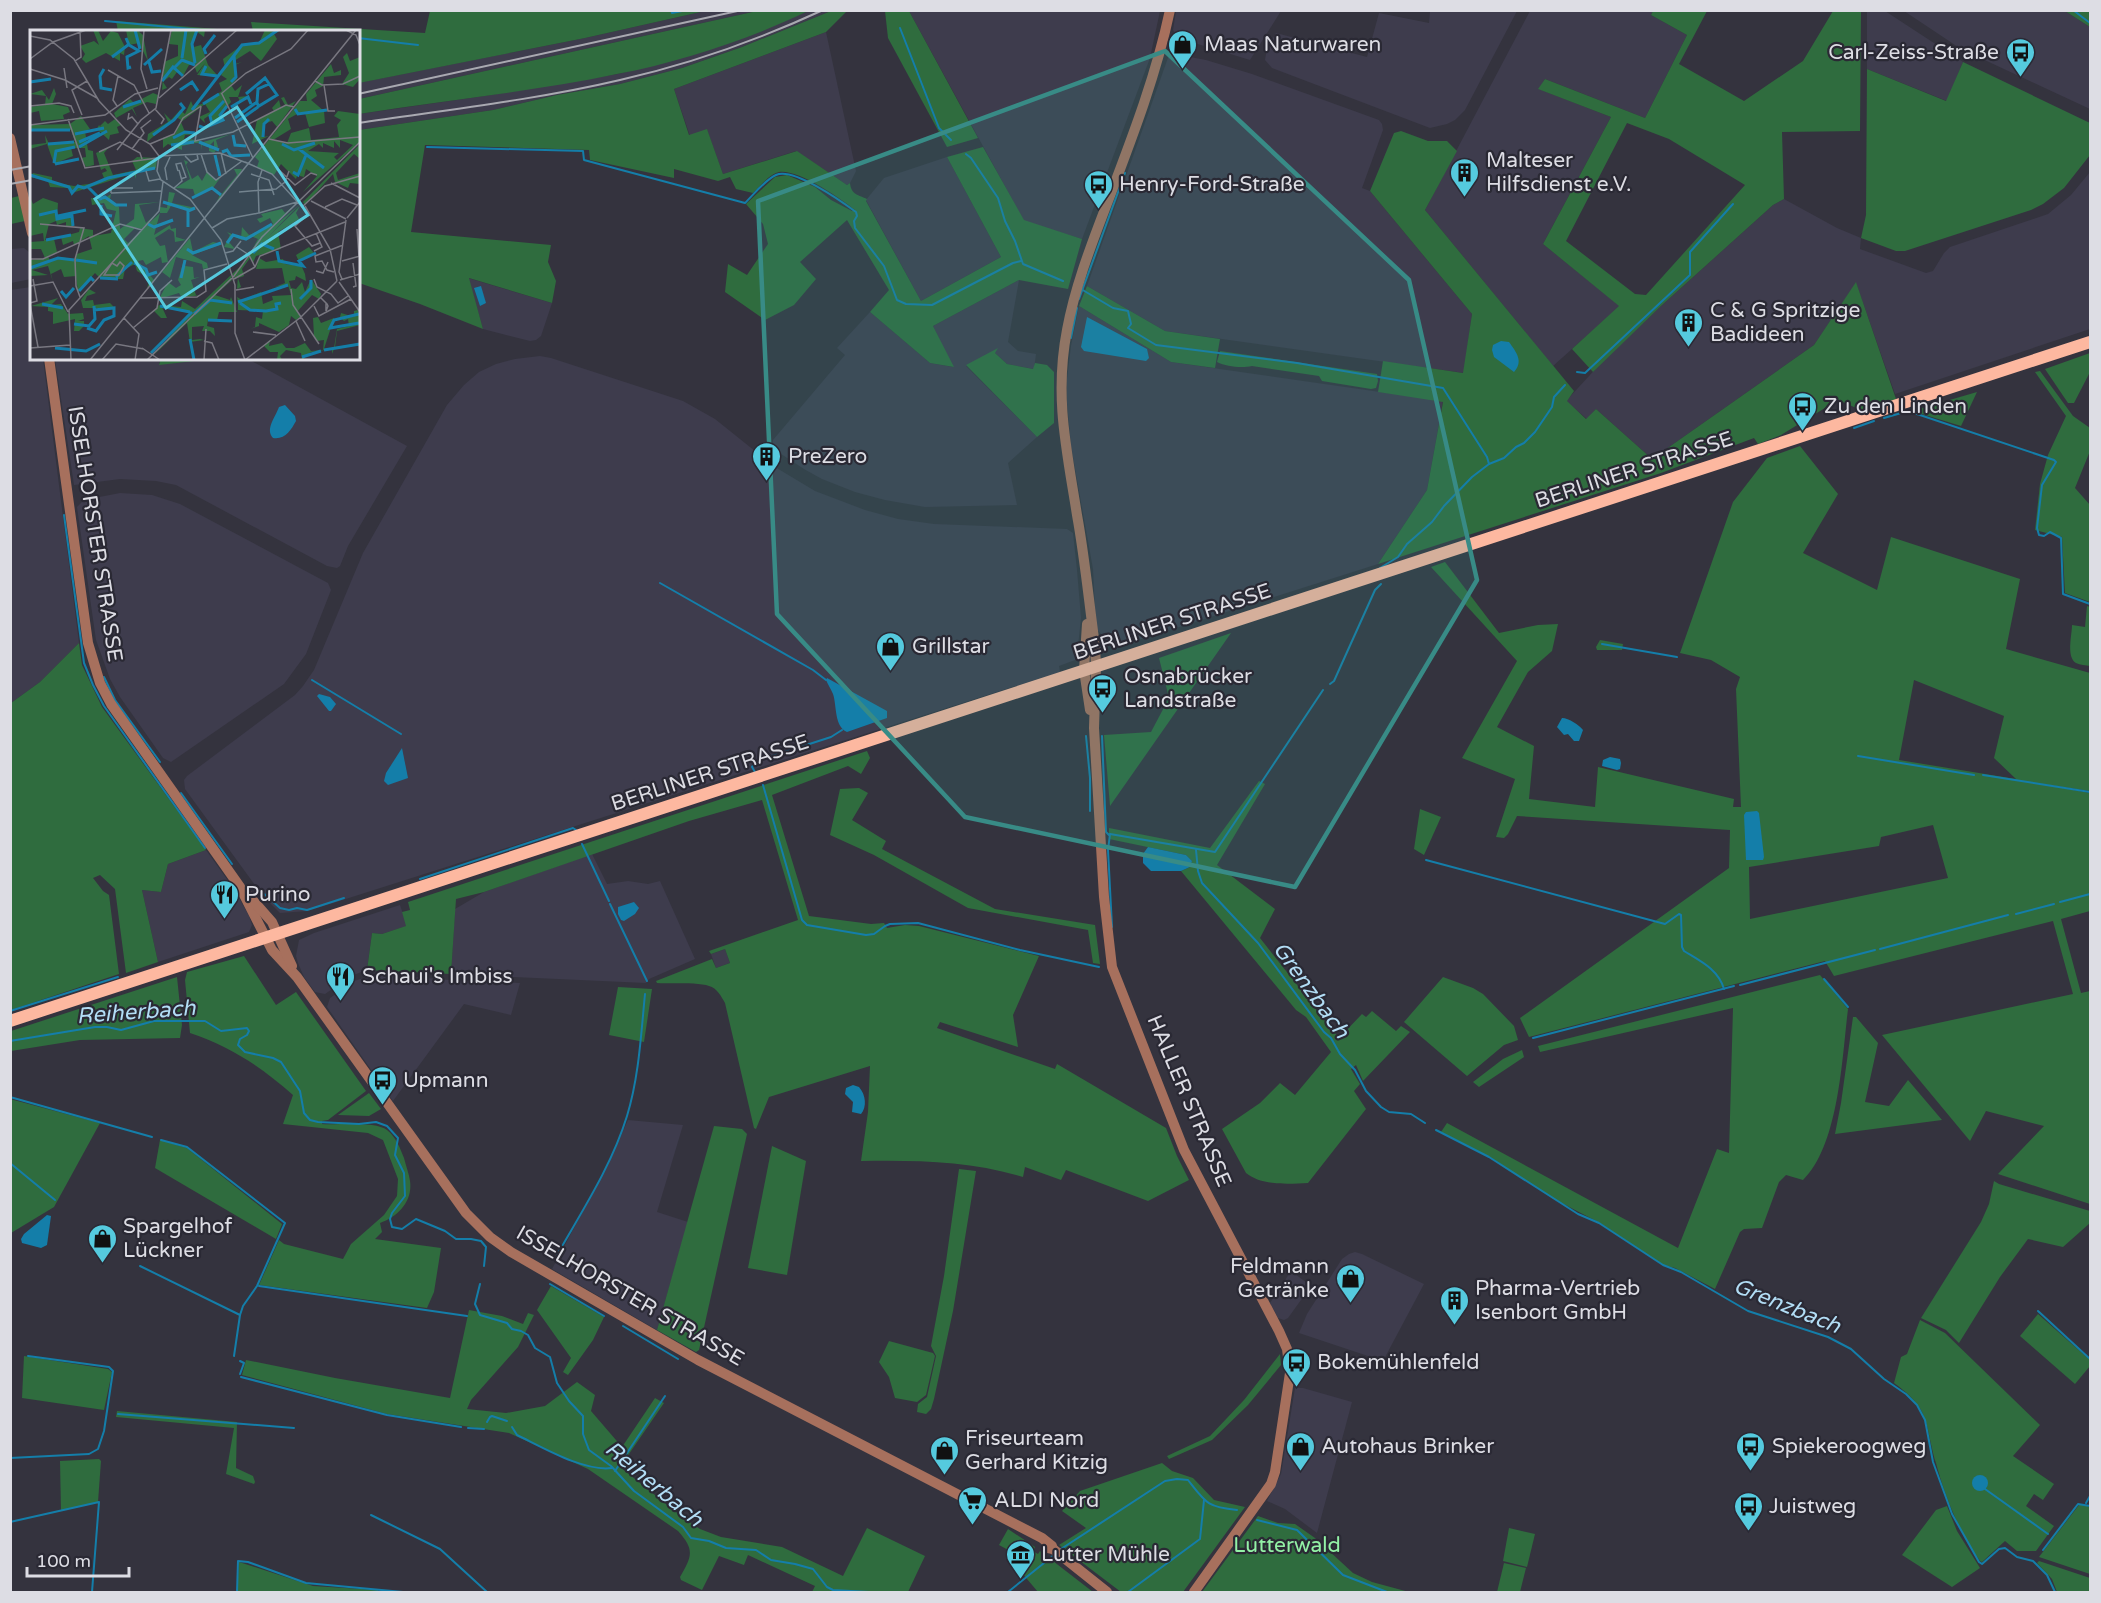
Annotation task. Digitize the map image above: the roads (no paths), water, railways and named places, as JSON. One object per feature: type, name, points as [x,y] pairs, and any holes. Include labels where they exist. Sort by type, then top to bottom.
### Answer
[{"type":"main road","name":"BERLINER STRASSE","points":[[10,1021],[2091,342]]},
{"type":"street","points":[[1096,666],[1088,589],[1064,437],[1061,403],[1062,362],[1071,310],[1086,259],[1150,88],[1170,10]]},
{"type":"street","points":[[10,138],[30,224]]},
{"type":"street","name":"ISSELHORSTER STRASSE","points":[[49,360],[88,643],[100,683],[111,704],[240,887],[272,950],[297,977],[458,1203],[490,1237],[524,1260],[698,1360],[989,1510],[1038,1538],[1039,1542],[1057,1553],[1107,1593]]},
{"type":"street","points":[[1084,670],[1088,589]]},
{"type":"street","name":"HALLER STRASSE","points":[[1096,666],[1094,728],[1105,907],[1112,967],[1184,1150],[1279,1331],[1287,1349],[1289,1362],[1290,1381],[1277,1462],[1271,1484],[1194,1593]]},
{"type":"street","name":"HALLER STRASSE","points":[[1084,670],[1094,728]]},
{"type":"street","name":"ISSELHORSTER STRASSE","points":[[240,887],[268,916],[279,934],[297,977]]},
{"type":"water","points":[[481,286],[486,303],[480,306],[474,288]]},
{"type":"water","points":[[1087,317],[1147,349],[1149,358],[1146,361],[1084,351],[1081,347]]},
{"type":"water","points":[[1501,341],[1509,342],[1518,357],[1517,368],[1514,372],[1494,357],[1493,345]]},
{"type":"water","points":[[285,405],[295,416],[296,421],[284,436],[273,438],[270,431],[272,423],[279,407]]},
{"type":"water","points":[[827,678],[887,711],[887,718],[847,732],[838,721],[833,694]]},
{"type":"water","points":[[319,694],[330,697],[336,704],[331,711],[317,696]]},
{"type":"water","points":[[1562,718],[1574,722],[1583,730],[1579,741],[1574,741],[1568,734],[1564,735],[1557,727]]},
{"type":"water","points":[[402,748],[408,778],[388,785],[384,781],[386,773]]},
{"type":"water","points":[[1610,757],[1620,759],[1620,769],[1602,766],[1603,760]]},
{"type":"water","points":[[1757,811],[1764,857],[1763,860],[1746,860],[1744,815],[1746,812]]},
{"type":"water","points":[[1148,847],[1186,855],[1192,861],[1190,867],[1181,871],[1151,871],[1143,863],[1143,854]]},
{"type":"water","points":[[634,902],[639,908],[635,914],[624,921],[621,920],[618,907]]},
{"type":"water","points":[[853,1085],[859,1087],[864,1097],[865,1104],[861,1114],[852,1112],[853,1102],[845,1094],[846,1088]]},
{"type":"water","points":[[47,1215],[51,1216],[47,1245],[41,1248],[22,1243],[21,1239],[24,1234]]},
{"type":"water","points":[[1977,1475],[1983,1475],[1988,1483],[1986,1489],[1977,1491],[1972,1486],[1972,1480]]},
{"type":"waterway","points":[[671,10],[672,13],[687,10]]},
{"type":"waterway","points":[[2073,10],[2090,23]]},
{"type":"waterway","points":[[105,21],[202,30]]},
{"type":"waterway","points":[[900,28],[939,128],[951,140]]},
{"type":"waterway","points":[[360,38],[418,45]]},
{"type":"waterway","points":[[427,147],[583,151],[584,160],[745,203],[772,177],[784,174],[794,176],[817,186],[856,212],[855,228],[884,266],[897,300],[906,304],[932,305],[1021,261]]},
{"type":"waterway","points":[[966,154],[998,198],[1023,264],[1063,281]]},
{"type":"waterway","points":[[1079,299],[1125,173]]},
{"type":"waterway","points":[[1577,372],[1585,373],[1690,275],[1690,252],[1733,204]]},
{"type":"waterway","points":[[1081,289],[1113,308],[1128,311],[1131,324],[1128,328],[1156,345],[1297,363],[1443,388],[1487,457],[1489,464]]},
{"type":"waterway","points":[[1071,338],[1077,308]]},
{"type":"waterway","points":[[1380,568],[1398,557],[1407,544],[1432,522],[1472,477],[1524,443],[1535,432],[1552,407],[1554,397],[1565,385]]},
{"type":"waterway","points":[[1884,418],[1908,411],[2054,460],[2056,462],[2042,485],[2037,528],[2039,535],[2044,536],[2050,532],[2061,538],[2063,594],[2090,604]]},
{"type":"waterway","points":[[1854,428],[1874,421]]},
{"type":"waterway","points":[[64,515],[84,663],[93,685],[104,706],[205,848]]},
{"type":"waterway","points":[[660,583],[813,670],[826,680]]},
{"type":"waterway","points":[[1330,684],[1334,681],[1375,590],[1381,584]]},
{"type":"waterway","points":[[1602,644],[1677,657]]},
{"type":"waterway","points":[[104,677],[115,700],[160,762]]},
{"type":"waterway","points":[[312,680],[401,734]]},
{"type":"waterway","points":[[1112,927],[1108,850],[1110,834],[1215,852],[1323,690]]},
{"type":"waterway","points":[[755,772],[752,767],[757,761],[831,737],[842,730]]},
{"type":"waterway","points":[[1086,736],[1090,811]]},
{"type":"waterway","points":[[1102,736],[1106,832],[1109,835]]},
{"type":"waterway","points":[[1858,756],[1974,775]]},
{"type":"waterway","points":[[1983,775],[2090,792]]},
{"type":"waterway","points":[[763,785],[802,920],[807,925],[866,935],[874,934],[890,924],[918,923],[1020,950],[1099,967]]},
{"type":"waterway","points":[[181,793],[232,864]]},
{"type":"waterway","points":[[420,879],[573,828],[576,830]]},
{"type":"waterway","points":[[582,844],[609,901]]},
{"type":"waterway","name":"Grenzbach","points":[[1196,850],[1202,883],[1258,943],[1324,1032],[1331,1038],[1340,1054],[1355,1070],[1366,1091],[1389,1112],[1411,1114],[1425,1123]]},
{"type":"waterway","points":[[1426,860],[1665,924],[1679,914],[1681,915],[1684,951],[1713,971],[1724,989]]},
{"type":"waterway","points":[[261,891],[280,908],[289,910],[297,908],[307,910],[344,898]]},
{"type":"waterway","points":[[2060,902],[2090,894]]},
{"type":"waterway","points":[[610,904],[647,981]]},
{"type":"waterway","points":[[2016,914],[2054,904]]},
{"type":"waterway","points":[[1880,949],[2008,915]]},
{"type":"waterway","points":[[1740,985],[1875,950]]},
{"type":"waterway","points":[[10,1011],[118,977]]},
{"type":"waterway","points":[[1824,979],[1848,1007]]},
{"type":"waterway","points":[[1533,1038],[1734,986]]},
{"type":"waterway","points":[[557,1255],[605,1170],[621,1134],[637,1071],[645,994]]},
{"type":"waterway","name":"Reiherbach","points":[[10,1041],[95,1027],[121,1030],[154,1021],[205,1021],[221,1031],[247,1028],[249,1031],[247,1035],[240,1039],[238,1045],[245,1052],[281,1062],[300,1091],[304,1113],[310,1120],[359,1124],[376,1122],[387,1126],[398,1138],[395,1155],[404,1173],[405,1196],[392,1213],[390,1219],[392,1227],[402,1229],[416,1219],[445,1231],[456,1239],[481,1241],[486,1247],[484,1266]]},
{"type":"waterway","points":[[10,1097],[152,1137]]},
{"type":"waterway","name":"Grenzbach","points":[[1436,1130],[1489,1157],[1578,1214],[1599,1223],[1663,1265],[1681,1272],[1748,1311],[1828,1337],[1851,1349],[1917,1405],[1925,1420],[1933,1462],[1952,1514],[1979,1562],[1982,1564],[1999,1549],[2005,1548],[2017,1557],[2033,1561],[2047,1575],[2055,1592]]},
{"type":"waterway","points":[[161,1140],[187,1147],[285,1223],[257,1286],[243,1306],[234,1356]]},
{"type":"waterway","points":[[10,1163],[55,1200]]},
{"type":"waterway","points":[[140,1266],[240,1315]]},
{"type":"waterway","name":"Reiherbach","points":[[480,1284],[475,1304],[480,1315],[507,1323],[512,1329],[528,1335],[535,1348],[550,1357],[557,1383],[583,1416],[583,1434],[589,1450],[611,1466],[634,1491],[683,1527],[691,1538],[709,1541],[726,1548],[756,1550],[771,1560],[813,1569],[827,1587],[833,1590],[869,1592]]},
{"type":"waterway","points":[[550,1284],[604,1316]]},
{"type":"waterway","points":[[259,1286],[467,1316]]},
{"type":"waterway","points":[[2038,1311],[2090,1359]]},
{"type":"waterway","points":[[623,1326],[678,1359]]},
{"type":"waterway","points":[[10,1458],[89,1454],[98,1449],[104,1431],[113,1371],[109,1367],[28,1356]]},
{"type":"waterway","points":[[240,1361],[244,1363],[240,1374]]},
{"type":"waterway","points":[[241,1377],[387,1415],[461,1427]]},
{"type":"waterway","points":[[615,1471],[665,1396]]},
{"type":"waterway","points":[[118,1414],[294,1428]]},
{"type":"waterway","points":[[487,1422],[492,1416],[507,1421]]},
{"type":"waterway","points":[[512,1427],[517,1435],[563,1458],[589,1466],[612,1468]]},
{"type":"waterway","points":[[468,1428],[484,1429]]},
{"type":"waterway","points":[[1061,1549],[1165,1481],[1188,1480],[1208,1502],[1219,1507],[1237,1510]]},
{"type":"waterway","points":[[1985,1489],[2048,1534]]},
{"type":"waterway","points":[[2086,1503],[2090,1496]]},
{"type":"waterway","points":[[1128,1592],[1200,1539],[1204,1500]]},
{"type":"waterway","points":[[10,1522],[99,1502],[92,1592]]},
{"type":"waterway","points":[[2043,1550],[2078,1504],[2090,1506]]},
{"type":"waterway","points":[[371,1515],[440,1549],[487,1592]]},
{"type":"waterway","points":[[1257,1520],[1297,1530],[1343,1575],[1387,1592]]},
{"type":"waterway","points":[[1008,1592],[1054,1555]]},
{"type":"waterway","points":[[237,1592],[238,1561],[248,1562],[306,1583],[403,1592]]},
{"type":"waterway","points":[[551,1592],[598,1592]]},
{"type":"railway","points":[[360,94],[742,10]]},
{"type":"railway","points":[[360,123],[523,99],[620,80],[672,67],[723,50],[823,10]]},
{"type":"railway","points":[[10,170],[30,166]]},
{"type":"railway","points":[[10,184],[30,180]]},
{"type":"place","name":"Maas Naturwaren","points":[[1183,70]]},
{"type":"place","name":"Carl-Zeiss-Straße","points":[[2020,78]]},
{"type":"place","name":"Malteser Hilfsdienst e.V.","points":[[1465,198]]},
{"type":"place","name":"Henry-Ford-Straße","points":[[1098,210]]},
{"type":"place","name":"C & G Spritzige Badideen","points":[[1689,348]]},
{"type":"place","name":"Zu den Linden","points":[[1803,432]]},
{"type":"place","name":"PreZero","points":[[767,482]]},
{"type":"place","name":"Grillstar","points":[[891,672]]},
{"type":"place","name":"Osnabrücker Landstraße","points":[[1103,714]]},
{"type":"place","name":"Purino","points":[[224,920]]},
{"type":"place","name":"Schaui's Imbiss","points":[[341,1002]]},
{"type":"place","name":"Upmann","points":[[382,1106]]},
{"type":"place","name":"Spargelhof Lückner","points":[[102,1264]]},
{"type":"place","name":"Feldmann Getränke","points":[[1350,1304]]},
{"type":"place","name":"Pharma-Vertrieb Isenbort GmbH","points":[[1454,1326]]},
{"type":"place","name":"Bokemühlenfeld","points":[[1296,1388]]},
{"type":"place","name":"Autohaus Brinker","points":[[1300,1472]]},
{"type":"place","name":"Spiekeroogweg","points":[[1751,1472]]},
{"type":"place","name":"Friseurteam Gerhard Kitzig","points":[[944,1476]]},
{"type":"place","name":"ALDI Nord","points":[[973,1526]]},
{"type":"place","name":"Juistweg","points":[[1748,1532]]},
{"type":"place","name":"Lutter Mühle","points":[[1020,1580]]},
{"type":"park label","name":"Lutterwald","points":[[1287,1545]]}]
